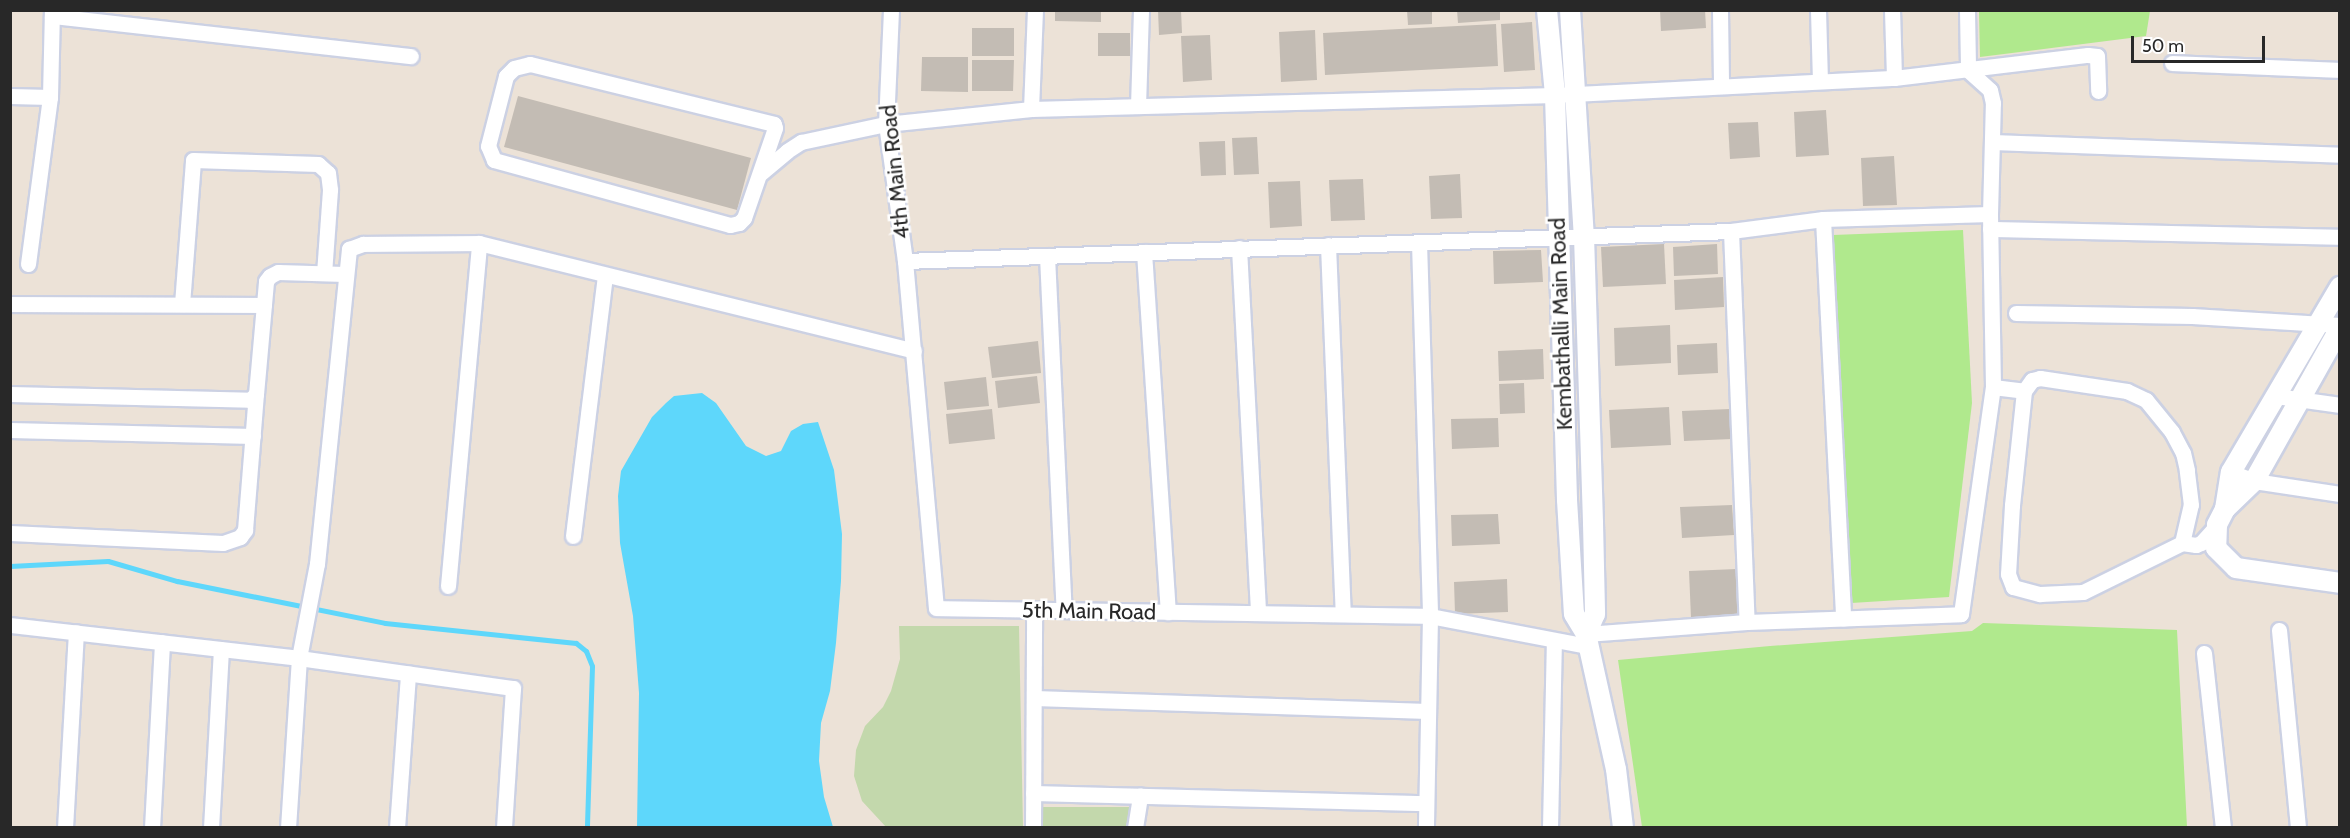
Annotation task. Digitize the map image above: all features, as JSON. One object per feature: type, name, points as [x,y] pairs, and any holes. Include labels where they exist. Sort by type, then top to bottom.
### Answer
[{"type":"street","name":"4th Main Road","points":[[891,10],[886,124],[905,261]]},
{"type":"street","points":[[1031,109],[1035,10]]},
{"type":"street","points":[[1138,106],[1141,10]]},
{"type":"street","name":"Kembathalli Main Road","points":[[1547,10],[1555,94],[1557,238],[1567,501],[1574,614],[1587,640],[1616,769],[1623,828]]},
{"type":"street","name":"Kembathalli Main Road","points":[[1570,10],[1577,93],[1584,236],[1595,614],[1587,640]]},
{"type":"street","points":[[1720,10],[1721,86]]},
{"type":"street","points":[[1818,10],[1820,81]]},
{"type":"street","points":[[1892,10],[1894,78]]},
{"type":"street","points":[[1967,10],[1968,70],[1990,90],[1993,103],[1990,222],[1994,387],[2024,391]]},
{"type":"street","points":[[28,264],[50,97],[52,13],[411,56]]},
{"type":"street","points":[[761,173],[775,128],[774,124],[530,64],[514,68],[506,76],[488,146],[494,160],[730,225],[739,223],[744,218],[761,173],[801,142],[886,124],[1031,109],[1555,94],[1894,78],[2097,56],[2098,91]]},
{"type":"street","points":[[2172,63],[2340,70]]},
{"type":"street","points":[[10,96],[50,97]]},
{"type":"street","points":[[1993,142],[2340,155]]},
{"type":"street","points":[[182,304],[193,160],[318,164],[328,173],[330,190],[324,273]]},
{"type":"street","points":[[905,261],[1731,231],[1823,219],[1990,222],[2340,237]]},
{"type":"street","points":[[1823,219],[1843,618]]},
{"type":"street","points":[[1731,231],[1748,622]]},
{"type":"street","points":[[1419,242],[1430,616],[1426,828]]},
{"type":"street","points":[[448,586],[479,243]]},
{"type":"street","points":[[288,828],[299,658],[317,564],[349,249],[354,246],[479,243],[914,351]]},
{"type":"street","points":[[1328,245],[1343,614]]},
{"type":"street","points":[[1239,248],[1258,613]]},
{"type":"street","points":[[1144,252],[1168,612]]},
{"type":"street","points":[[1047,256],[1064,610]]},
{"type":"street","name":"5th Main Road","points":[[905,261],[936,608],[1430,616],[1554,641],[1587,640],[1748,622],[1961,614],[1994,387]]},
{"type":"street","points":[[10,533],[232,542],[240,537],[245,530],[266,281],[278,272],[345,274]]},
{"type":"street","points":[[573,536],[605,275]]},
{"type":"street","points":[[2340,287],[2231,472],[2216,548],[2236,568],[2340,583]]},
{"type":"street","points":[[10,304],[264,305]]},
{"type":"street","points":[[2016,313],[2192,316],[2340,326],[2254,481],[2201,543],[2196,545],[2182,543],[2083,592],[2040,594],[2013,587],[2008,573],[2012,505],[2024,391],[2032,380],[2040,378],[2127,391],[2146,400],[2172,432],[2183,453],[2191,505],[2182,543]]},
{"type":"street","points":[[10,394],[242,401],[250,400],[256,394]]},
{"type":"street","points":[[2276,396],[2340,405]]},
{"type":"street","points":[[10,430],[253,436]]},
{"type":"street","points":[[2231,472],[2254,481],[2340,494]]},
{"type":"street","points":[[1033,828],[1034,610]]},
{"type":"street","points":[[10,625],[220,648],[513,688],[504,828]]},
{"type":"street","points":[[2279,630],[2298,828]]},
{"type":"street","points":[[65,828],[76,632]]},
{"type":"street","points":[[1550,828],[1554,641]]},
{"type":"street","points":[[152,828],[162,642]]},
{"type":"street","points":[[210,828],[220,648]]},
{"type":"street","points":[[2204,653],[2223,828]]},
{"type":"street","points":[[397,828],[408,673]]},
{"type":"street","points":[[1034,698],[1428,711]]},
{"type":"street","points":[[1033,793],[1426,803]]},
{"type":"street","points":[[1135,828],[1140,795]]},
{"type":"green space","points":[[1979,10],[2150,11],[2146,36],[1980,57]]},
{"type":"green space","points":[[1963,230],[1972,403],[1949,597],[1851,603],[1833,235]]},
{"type":"green space","points":[[1983,623],[2177,630],[2187,827],[1642,827],[1618,660],[1972,631]]},
{"type":"green space","points":[[899,626],[1019,626],[1023,827],[886,827],[862,801],[854,776],[856,750],[865,726],[883,707],[891,691],[900,659]]},
{"type":"green space","points":[[1043,807],[1135,807],[1131,827],[1043,828]]},
{"type":"water","points":[[702,393],[716,403],[746,446],[766,456],[781,451],[791,431],[803,424],[818,422],[834,470],[842,534],[841,581],[830,691],[821,723],[819,761],[824,797],[833,827],[637,827],[639,693],[633,616],[620,543],[618,496],[621,471],[652,417],[666,403],[674,396]]},
{"type":"building","points":[[1055,10],[1101,10],[1101,22],[1055,21]]},
{"type":"building","points":[[1158,10],[1181,10],[1182,33],[1159,35]]},
{"type":"building","points":[[1407,10],[1432,10],[1432,24],[1408,25]]},
{"type":"building","points":[[1457,10],[1500,10],[1500,20],[1458,23]]},
{"type":"building","points":[[1660,10],[1705,10],[1706,28],[1661,31]]},
{"type":"building","points":[[1532,22],[1535,70],[1504,72],[1501,24]]},
{"type":"building","points":[[1496,24],[1498,66],[1325,75],[1323,33]]},
{"type":"building","points":[[972,28],[1014,28],[1014,56],[972,56]]},
{"type":"building","points":[[1315,30],[1317,80],[1281,82],[1279,32]]},
{"type":"building","points":[[1098,33],[1130,33],[1130,56],[1098,56]]},
{"type":"building","points":[[1210,35],[1212,80],[1183,82],[1181,36]]},
{"type":"building","points":[[922,57],[968,57],[968,92],[921,91]]},
{"type":"building","points":[[972,60],[1014,60],[1013,91],[972,91]]},
{"type":"building","points":[[518,96],[751,158],[737,210],[504,147]]},
{"type":"building","points":[[1826,110],[1829,155],[1796,157],[1794,112]]},
{"type":"building","points":[[1758,122],[1760,157],[1730,159],[1728,123]]},
{"type":"building","points":[[1257,137],[1259,174],[1234,175],[1232,138]]},
{"type":"building","points":[[1225,141],[1226,175],[1201,176],[1199,142]]},
{"type":"building","points":[[1894,156],[1897,205],[1863,206],[1861,158]]},
{"type":"building","points":[[1460,174],[1462,218],[1431,219],[1429,176]]},
{"type":"building","points":[[1363,179],[1365,220],[1331,221],[1329,180]]},
{"type":"building","points":[[1300,181],[1302,226],[1270,228],[1268,182]]},
{"type":"building","points":[[1664,244],[1666,284],[1603,287],[1601,247]]},
{"type":"building","points":[[1717,244],[1718,274],[1674,276],[1673,247]]},
{"type":"building","points":[[1541,250],[1543,282],[1494,284],[1493,251]]},
{"type":"building","points":[[1723,277],[1724,307],[1675,310],[1674,280]]},
{"type":"building","points":[[1670,325],[1671,363],[1615,366],[1614,328]]},
{"type":"building","points":[[1038,341],[1041,373],[992,378],[988,347]]},
{"type":"building","points":[[1717,343],[1718,373],[1678,375],[1677,345]]},
{"type":"building","points":[[1543,349],[1544,379],[1499,381],[1498,351]]},
{"type":"building","points":[[1037,376],[1040,403],[998,408],[995,381]]},
{"type":"building","points":[[986,377],[989,406],[947,410],[944,382]]},
{"type":"building","points":[[1524,383],[1525,413],[1500,414],[1499,384]]},
{"type":"building","points":[[1669,407],[1671,445],[1611,448],[1609,410]]},
{"type":"building","points":[[992,409],[995,439],[949,444],[946,414]]},
{"type":"building","points":[[1730,409],[1732,439],[1684,441],[1682,411]]},
{"type":"building","points":[[1498,418],[1499,447],[1452,449],[1451,419]]},
{"type":"building","points":[[1732,505],[1734,535],[1682,538],[1680,507]]},
{"type":"building","points":[[1498,514],[1500,544],[1452,546],[1451,515]]},
{"type":"building","points":[[1737,569],[1739,615],[1691,618],[1689,571]]},
{"type":"building","points":[[1507,579],[1508,612],[1455,614],[1454,582]]},
{"type":"waterway","points":[[10,566],[108,561],[177,581],[385,623],[576,643],[586,651],[592,666],[587,828]]}]
